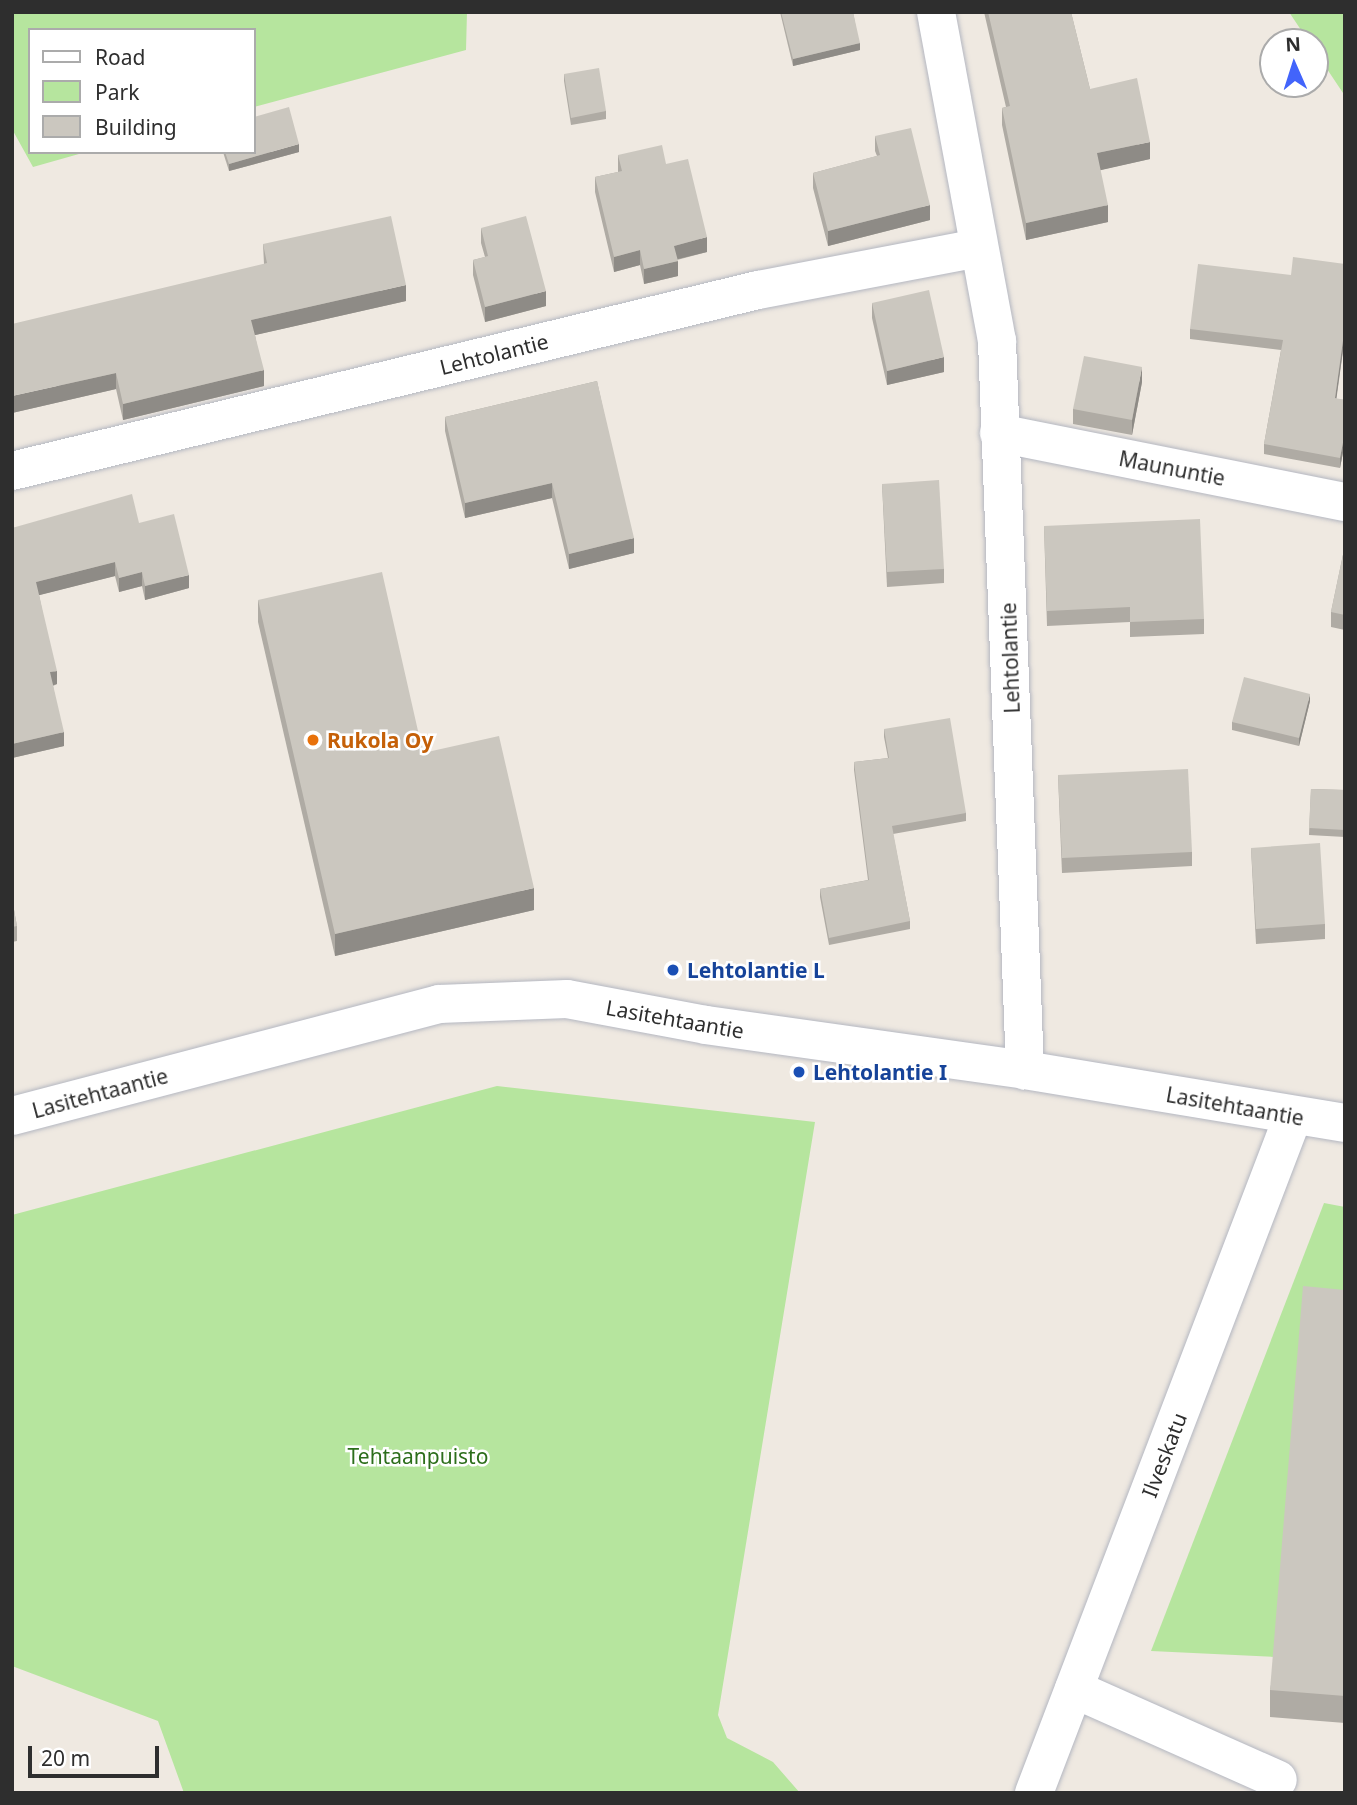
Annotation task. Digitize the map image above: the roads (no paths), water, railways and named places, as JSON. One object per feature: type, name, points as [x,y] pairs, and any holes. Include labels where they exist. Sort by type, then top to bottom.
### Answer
[{"type":"street","name":"Lehtolantie","points":[[936,12],[963,141],[978,248],[997,341],[1025,1070]]},
{"type":"street","name":"Lehtolantie","points":[[12,471],[758,290],[978,248]]},
{"type":"street","name":"Maununtie","points":[[999,433],[1345,502]]},
{"type":"street","name":"Lasitehtaantie","points":[[12,1116],[439,1004],[567,999],[733,1029],[1025,1070],[1345,1123]]},
{"type":"street","name":"Ilveskatu","points":[[1034,1793],[1293,1116]]},
{"type":"street","points":[[1074,1689],[1278,1780]]},
{"type":"place","name":"Rukola Oy","points":[[313,740]]},
{"type":"place","name":"Lehtolantie L","points":[[673,970]]},
{"type":"place","name":"Lehtolantie I","points":[[799,1072]]},
{"type":"park label","name":"Tehtaanpuisto","points":[[418,1456]]}]
